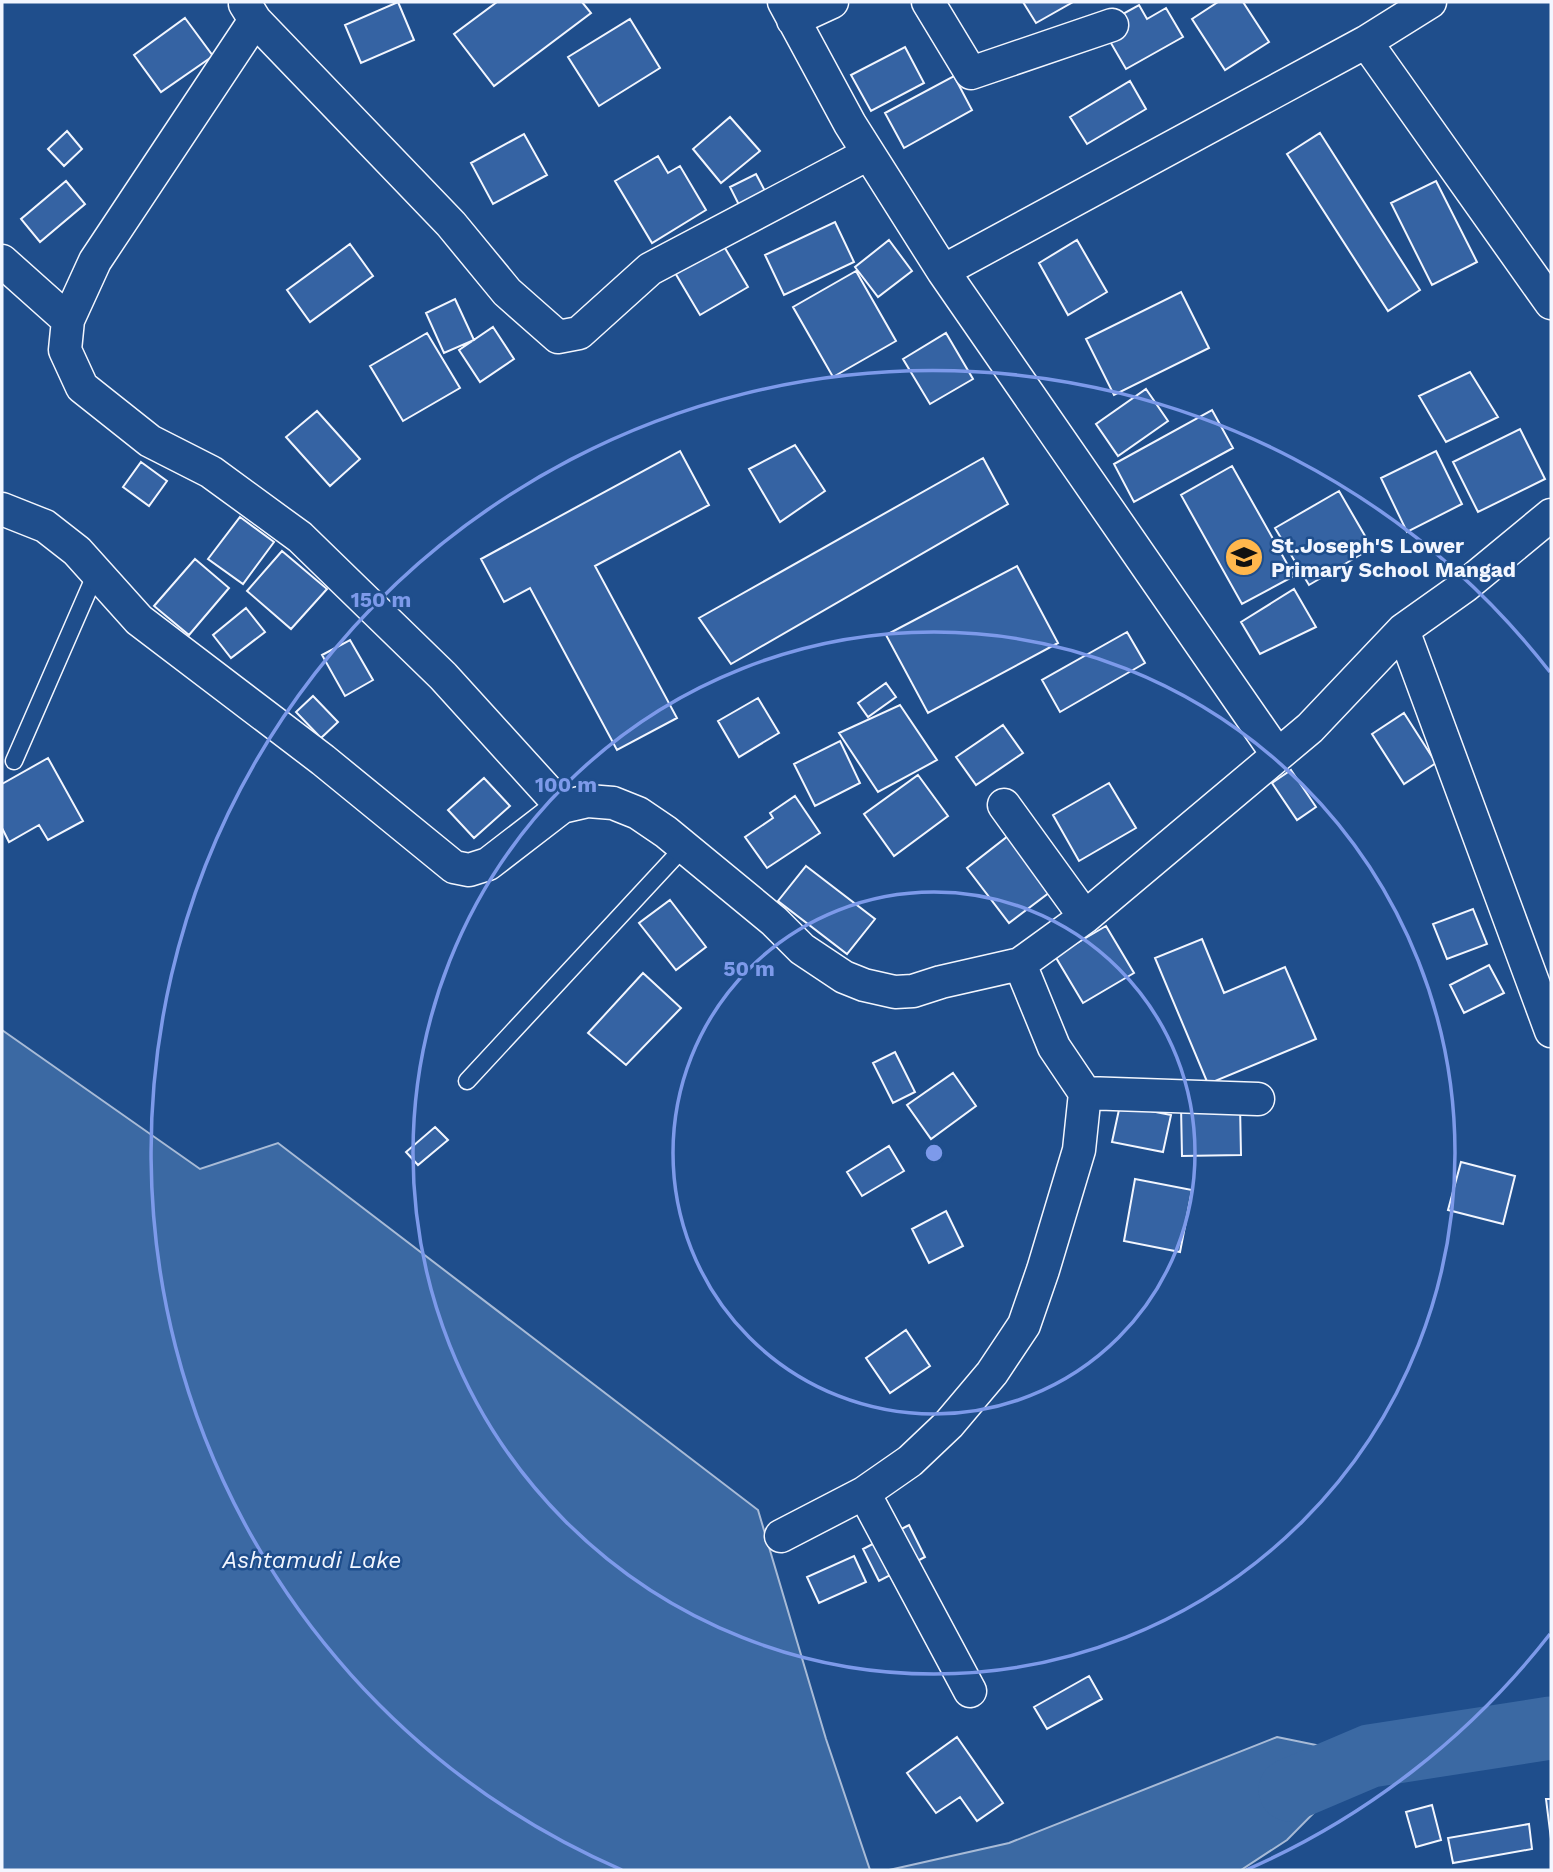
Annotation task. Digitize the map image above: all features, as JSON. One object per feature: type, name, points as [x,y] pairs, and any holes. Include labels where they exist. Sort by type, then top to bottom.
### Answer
[{"type":"street","points":[[832,2],[788,11],[868,154],[943,271],[1277,754]]},
{"type":"street","points":[[928,2],[971,73],[1112,25]]},
{"type":"street","points":[[943,271],[1366,42],[1430,2]]},
{"type":"street","points":[[562,807],[443,676],[300,537],[211,472],[150,441],[82,387],[65,350],[68,320],[95,261],[249,11],[451,224],[507,292],[558,337],[579,333],[649,269],[868,154]]},
{"type":"street","points":[[1366,42],[1551,303]]},
{"type":"street","points":[[2,261],[68,320]]},
{"type":"street","points":[[2,509],[45,526],[78,551],[139,620],[323,760],[454,867],[469,870],[488,864],[562,807],[588,801],[613,803],[638,813],[684,848],[774,921],[802,949],[844,977],[895,992],[913,991],[1020,964],[1085,917],[1310,728],[1403,630],[1465,586],[1551,514]]},
{"type":"street","points":[[1403,630],[1551,1031]]},
{"type":"street","points":[[1004,805],[1085,917]]},
{"type":"street","points":[[781,1536],[864,1493],[910,1461],[949,1424],[992,1373],[1024,1325],[1079,1150],[1085,1093],[1054,1047],[1020,964]]},
{"type":"street","points":[[1085,1093],[1258,1099]]},
{"type":"street","points":[[864,1493],[970,1691]]},
{"type":"lane","points":[[14,761],[96,573]]},
{"type":"lane","points":[[467,1081],[684,848]]},
{"type":"water","name":"Ashtamudi Lake","points":[[2,1030],[200,1169],[278,1143],[758,1510],[826,1739],[870,1870],[2,1870]]},
{"type":"water","points":[[1277,1737],[1370,1756],[1287,1840],[1241,1870],[889,1870],[1009,1843]]},
{"type":"building","points":[[398,2],[414,40],[361,63],[345,25]]},
{"type":"building","points":[[497,2],[582,2],[591,13],[494,86],[454,34]]},
{"type":"building","points":[[1023,2],[1073,2],[1036,23]]},
{"type":"building","points":[[1218,2],[1243,2],[1269,42],[1225,70],[1192,19]]},
{"type":"building","points":[[1139,5],[1147,19],[1166,8],[1183,37],[1126,69],[1101,26]]},
{"type":"building","points":[[185,18],[213,56],[161,92],[134,55]]},
{"type":"building","points":[[630,19],[660,68],[599,106],[568,57]]},
{"type":"building","points":[[905,47],[924,83],[871,111],[851,75]]},
{"type":"building","points":[[954,76],[972,110],[904,148],[885,113]]},
{"type":"building","points":[[1130,81],[1146,109],[1087,144],[1070,117]]},
{"type":"building","points":[[730,117],[760,151],[721,183],[693,149]]},
{"type":"building","points":[[67,131],[82,149],[64,166],[48,149]]},
{"type":"building","points":[[1320,133],[1420,290],[1388,311],[1287,154]]},
{"type":"building","points":[[524,134],[547,175],[493,204],[471,163]]},
{"type":"building","points":[[658,156],[668,173],[680,166],[706,210],[652,243],[615,181]]},
{"type":"building","points":[[756,174],[765,191],[739,205],[730,187]]},
{"type":"building","points":[[66,181],[85,204],[40,242],[21,219]]},
{"type":"building","points":[[1436,181],[1477,262],[1432,285],[1391,203]]},
{"type":"building","points":[[835,222],[854,262],[784,295],[765,255]]},
{"type":"building","points":[[889,240],[912,271],[878,297],[855,267]]},
{"type":"building","points":[[1077,240],[1107,292],[1068,315],[1039,263]]},
{"type":"building","points":[[722,243],[748,287],[700,315],[674,271]]},
{"type":"building","points":[[350,244],[373,276],[310,322],[287,290]]},
{"type":"building","points":[[856,271],[896,341],[833,377],[793,307]]},
{"type":"building","points":[[1181,292],[1209,348],[1114,395],[1086,339]]},
{"type":"building","points":[[455,299],[474,340],[444,353],[426,313]]},
{"type":"building","points":[[493,327],[514,359],[480,382],[459,350]]},
{"type":"building","points":[[427,333],[460,388],[403,421],[370,366]]},
{"type":"building","points":[[946,333],[973,379],[930,404],[903,359]]},
{"type":"building","points":[[1470,372],[1498,417],[1446,442],[1419,396]]},
{"type":"building","points":[[1146,389],[1168,421],[1118,456],[1096,424]]},
{"type":"building","points":[[1212,410],[1233,448],[1134,502],[1114,464]]},
{"type":"building","points":[[317,411],[360,459],[330,486],[286,437]]},
{"type":"building","points":[[1520,429],[1545,479],[1478,512],[1453,462]]},
{"type":"building","points":[[795,445],[825,491],[780,522],[749,469]]},
{"type":"building","points":[[680,451],[709,505],[595,566],[677,718],[617,750],[530,588],[504,602],[481,559]]},
{"type":"building","points":[[1436,451],[1462,504],[1407,532],[1381,478]]},
{"type":"building","points":[[983,458],[1008,504],[731,664],[699,618]]},
{"type":"building","points":[[141,462],[167,481],[149,506],[123,487]]},
{"type":"building","points":[[1232,466],[1294,576],[1242,604],[1181,495]]},
{"type":"building","points":[[1339,491],[1372,548],[1309,585],[1275,528]]},
{"type":"building","points":[[240,517],[274,542],[243,584],[208,559]]},
{"type":"building","points":[[282,551],[327,589],[291,629],[247,591]]},
{"type":"building","points":[[195,559],[229,588],[189,635],[154,606]]},
{"type":"building","points":[[1017,566],[1058,643],[928,713],[886,635]]},
{"type":"building","points":[[1294,589],[1316,627],[1260,654],[1241,622]]},
{"type":"building","points":[[246,608],[265,632],[231,658],[213,635]]},
{"type":"building","points":[[1127,632],[1145,663],[1060,712],[1042,680]]},
{"type":"building","points":[[350,640],[373,680],[345,696],[322,655]]},
{"type":"building","points":[[886,683],[896,697],[868,717],[858,703]]},
{"type":"building","points":[[313,696],[338,722],[321,738],[296,712]]},
{"type":"building","points":[[758,698],[779,733],[739,757],[718,721]]},
{"type":"building","points":[[900,705],[937,760],[878,792],[839,733]]},
{"type":"building","points":[[1404,713],[1436,763],[1404,784],[1372,734]]},
{"type":"building","points":[[1003,725],[1023,753],[976,785],[956,757]]},
{"type":"building","points":[[840,741],[860,783],[815,806],[794,764]]},
{"type":"building","points":[[48,758],[83,821],[48,840],[39,825],[9,842],[2,828],[2,784]]},
{"type":"building","points":[[1291,770],[1316,807],[1297,820],[1272,783]]},
{"type":"building","points":[[918,775],[948,816],[894,856],[864,814]]},
{"type":"building","points":[[484,778],[510,806],[474,838],[448,810]]},
{"type":"building","points":[[1109,783],[1136,828],[1079,861],[1053,815]]},
{"type":"building","points":[[795,796],[820,833],[767,868],[745,837],[773,818],[770,813]]},
{"type":"building","points":[[1008,836],[1050,892],[1009,923],[967,868]]},
{"type":"building","points":[[806,866],[875,919],[847,954],[778,901]]},
{"type":"building","points":[[670,900],[706,947],[676,970],[639,923]]},
{"type":"building","points":[[1473,909],[1487,944],[1447,959],[1433,924]]},
{"type":"building","points":[[1106,926],[1134,973],[1083,1003],[1055,956]]},
{"type":"building","points":[[1202,939],[1224,993],[1285,967],[1316,1039],[1208,1084],[1155,958]]},
{"type":"building","points":[[1489,965],[1504,993],[1464,1013],[1450,985]]},
{"type":"building","points":[[643,973],[681,1008],[626,1065],[588,1033]]},
{"type":"building","points":[[895,1052],[915,1092],[893,1103],[873,1063]]},
{"type":"building","points":[[953,1073],[976,1106],[931,1139],[907,1105]]},
{"type":"building","points":[[1120,1105],[1171,1115],[1163,1152],[1112,1142]]},
{"type":"building","points":[[1240,1105],[1241,1155],[1182,1156],[1181,1106]]},
{"type":"building","points":[[435,1127],[448,1140],[418,1165],[406,1152]]},
{"type":"building","points":[[889,1146],[904,1171],[862,1196],[847,1172]]},
{"type":"building","points":[[1461,1162],[1515,1176],[1503,1224],[1448,1210]]},
{"type":"building","points":[[1135,1179],[1192,1190],[1180,1252],[1124,1241]]},
{"type":"building","points":[[946,1211],[963,1246],[929,1263],[912,1229]]},
{"type":"building","points":[[906,1330],[930,1366],[890,1393],[866,1358]]},
{"type":"building","points":[[909,1525],[925,1557],[879,1581],[863,1549]]},
{"type":"building","points":[[854,1556],[866,1582],[819,1603],[807,1577]]},
{"type":"building","points":[[1089,1676],[1102,1699],[1047,1729],[1034,1707]]},
{"type":"building","points":[[957,1737],[1003,1803],[977,1821],[960,1797],[936,1813],[907,1773]]},
{"type":"building","points":[[1546,1799],[1551,1799],[1551,1839]]},
{"type":"building","points":[[1432,1805],[1441,1840],[1416,1847],[1406,1812]]},
{"type":"building","points":[[1529,1824],[1532,1849],[1453,1863],[1448,1838]]},
{"type":"waterway","points":[[1290,1790],[1370,1756],[1551,1728]]},
{"type":"place","name":"St.Joseph'S Lower Primary School Mangad","points":[[1244,557]]}]
